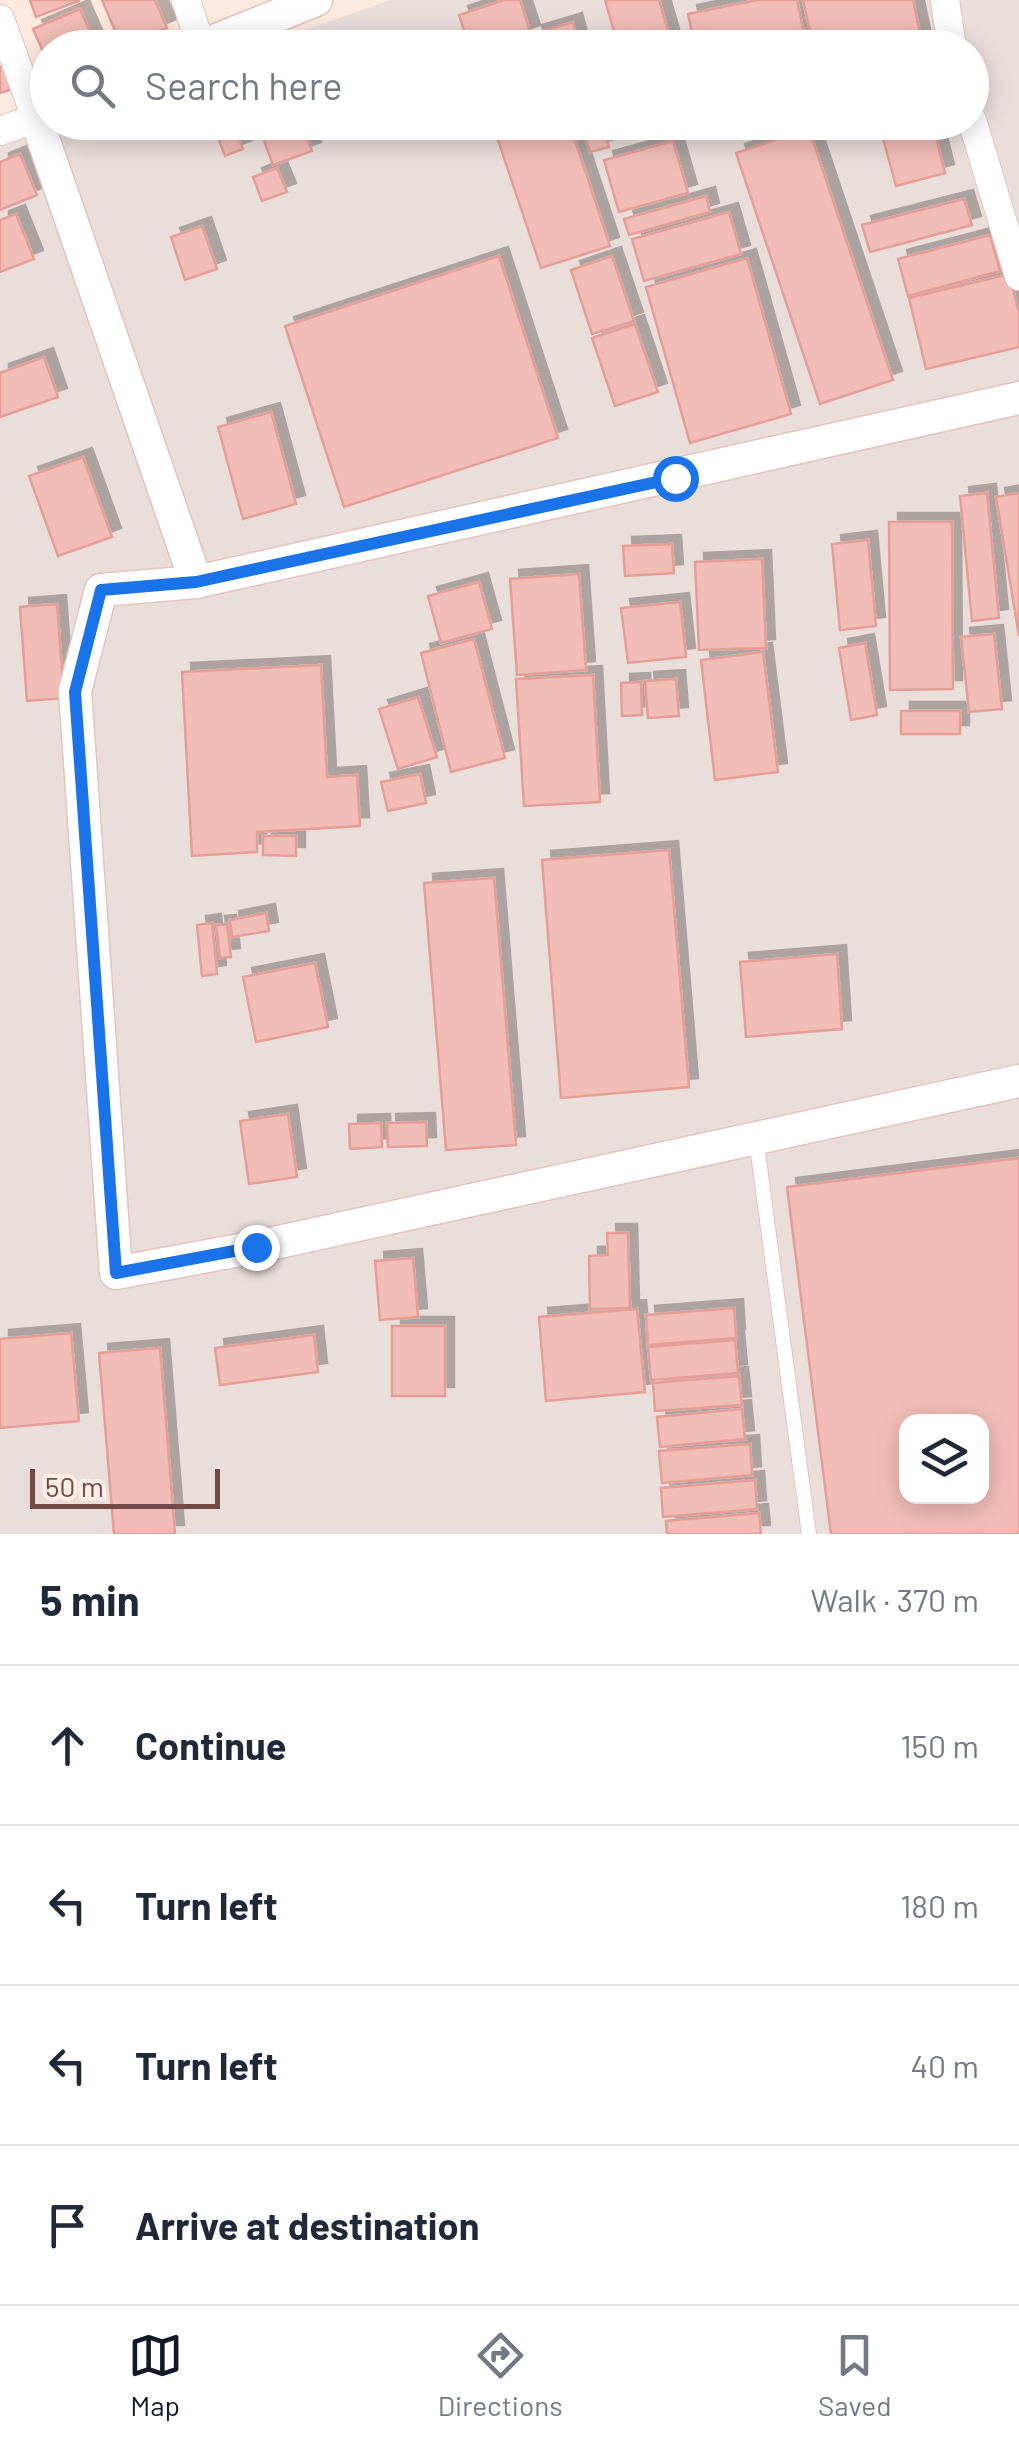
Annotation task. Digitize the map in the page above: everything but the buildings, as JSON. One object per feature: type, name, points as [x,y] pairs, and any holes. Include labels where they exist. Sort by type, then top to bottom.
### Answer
[{"type":"street","points":[[186,0],[194,30]]},
{"type":"street","points":[[241,30],[316,0]]},
{"type":"street","points":[[945,0],[949,30]]},
{"type":"street","points":[[0,19],[30,88]]},
{"type":"street","points":[[0,131],[30,120]]},
{"type":"street","points":[[50,140],[196,582]]},
{"type":"street","points":[[978,140],[1019,276]]},
{"type":"street","points":[[1019,398],[196,582],[101,590],[75,692],[116,1273],[256,1247],[1019,1081]]},
{"type":"lane","points":[[756,1137],[808,1534]]},
{"type":"shaded area","points":[[390,0],[1019,0],[1019,1534],[0,1534],[0,141],[30,130],[30,140],[989,140],[989,30],[306,30]]},
{"type":"route","points":[[256,1247],[116,1273],[75,692],[101,590],[196,582],[675,478]]}]
